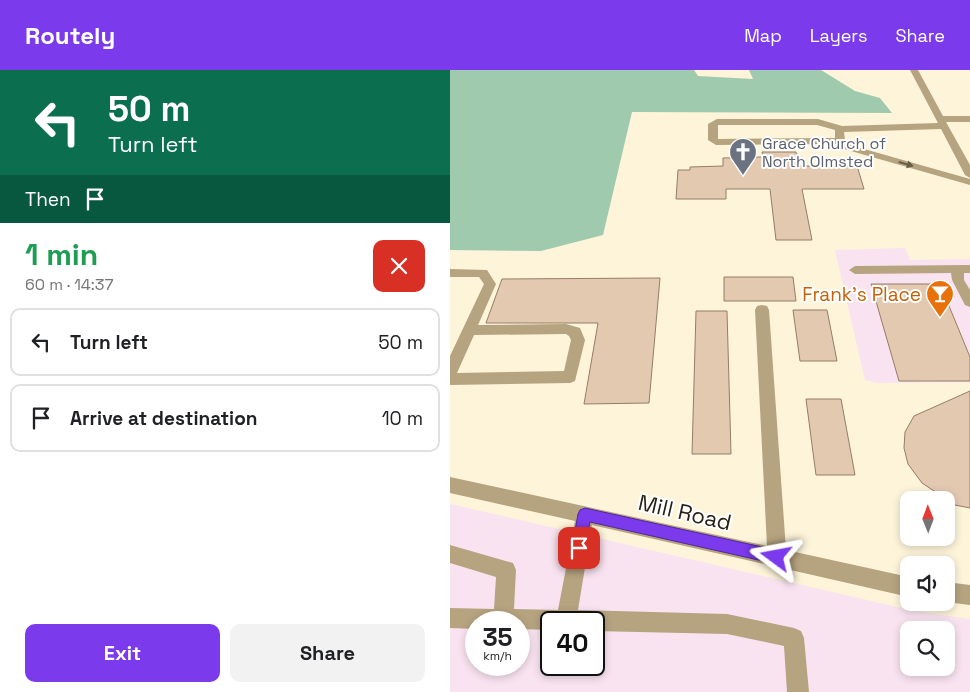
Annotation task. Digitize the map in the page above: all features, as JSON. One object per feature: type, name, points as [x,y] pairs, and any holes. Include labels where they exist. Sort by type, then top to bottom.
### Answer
[{"type":"street","points":[[914,70],[970,175]]},
{"type":"street","points":[[840,141],[716,142],[713,140],[713,124],[717,122],[818,122],[841,129],[942,123],[970,119]]},
{"type":"street","points":[[841,129],[838,134],[840,141],[847,147],[970,182]]},
{"type":"street","points":[[854,270],[963,269],[958,280],[970,302]]},
{"type":"street","points":[[450,274],[483,273],[490,284],[450,372]]},
{"type":"street","points":[[762,310],[776,557]]},
{"type":"street","points":[[450,379],[570,377],[578,340],[575,332],[566,329],[469,330]]},
{"type":"street","name":"Mill Road","points":[[450,484],[900,585]]},
{"type":"street","points":[[568,611],[585,514]]},
{"type":"street","points":[[450,554],[506,570],[504,611]]},
{"type":"street","points":[[955,593],[970,595]]},
{"type":"street","points":[[450,618],[465,618]]},
{"type":"street","points":[[605,621],[727,624],[794,638],[798,692]]},
{"type":"shaded area","points":[[905,248],[910,260],[970,259],[970,382],[877,383],[865,380],[835,250]]},
{"type":"shaded area","points":[[450,504],[900,608],[900,611],[915,611],[970,619],[970,692],[450,692]]},
{"type":"green space","points":[[450,70],[694,70],[698,76],[753,79],[749,70],[821,70],[855,91],[880,98],[892,113],[632,112],[603,235],[541,251],[450,250]]},
{"type":"building","points":[[762,152],[796,152],[799,166],[857,166],[864,189],[802,189],[812,240],[776,240],[770,189],[726,189],[726,199],[676,199],[678,170],[690,170],[690,167],[723,166],[723,158],[763,157]]},
{"type":"building","points":[[724,277],[793,277],[796,301],[724,301]]},
{"type":"building","points":[[660,278],[649,403],[584,404],[598,323],[486,323],[502,279]]},
{"type":"building","points":[[871,284],[940,284],[970,357],[970,381],[899,381]]},
{"type":"building","points":[[793,310],[827,310],[837,361],[800,361]]},
{"type":"building","points":[[696,311],[727,311],[731,454],[692,454]]},
{"type":"building","points":[[970,391],[970,508],[955,505],[955,491],[934,491],[922,483],[908,464],[904,448],[905,432],[914,416]]},
{"type":"building","points":[[806,399],[841,399],[855,475],[816,475]]},
{"type":"place","name":"Grace Church of North Olmsted","points":[[743,176]]},
{"type":"place","name":"Frank's Place","points":[[940,318]]},
{"type":"route","points":[[579,548],[585,514],[776,557]]}]
